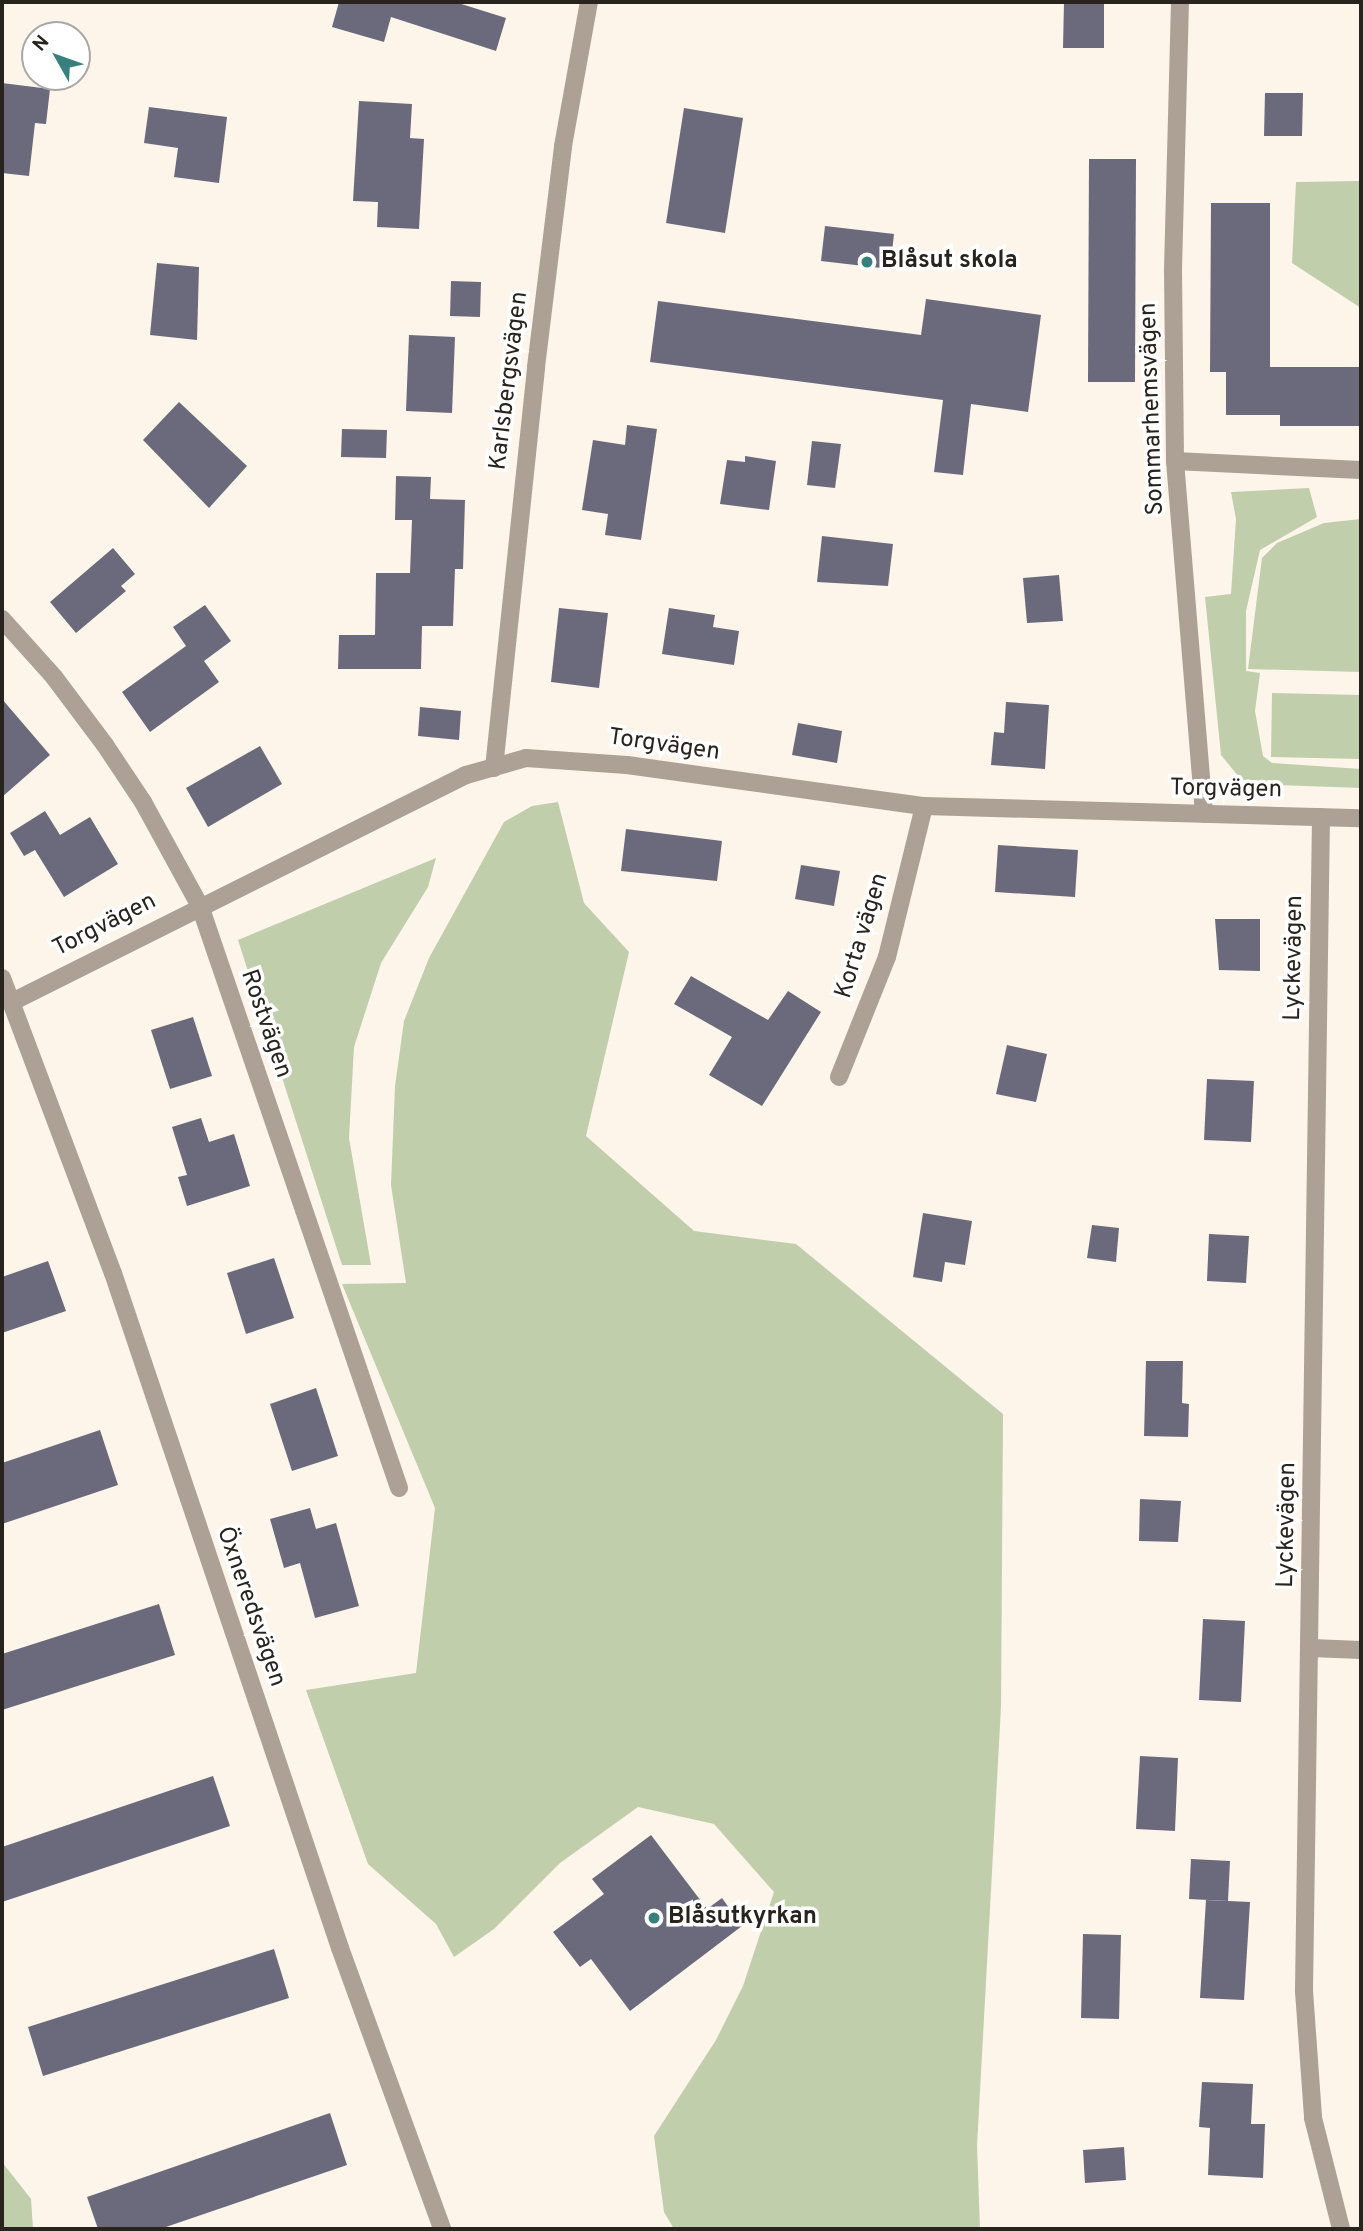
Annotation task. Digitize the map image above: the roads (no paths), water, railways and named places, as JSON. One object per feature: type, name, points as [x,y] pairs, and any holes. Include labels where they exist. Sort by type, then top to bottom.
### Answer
[{"type":"street","name":"Karlsbergsvägen","points":[[494,768],[536,367],[567,120],[589,2]]},
{"type":"street","name":"Sommarhemsvägen","points":[[1180,2],[1173,269],[1175,461],[1204,814]]},
{"type":"street","points":[[1175,461],[1361,470]]},
{"type":"street","name":"Rostvägen","points":[[2,619],[54,677],[105,745],[143,802],[200,906],[399,1488]]},
{"type":"street","name":"Torgvägen","points":[[13,1001],[466,775],[526,758],[558,757],[924,806],[1361,818]]},
{"type":"street","name":"Korta vägen","points":[[839,1077],[887,957],[924,806]]},
{"type":"street","name":"Lyckevägen","points":[[1321,817],[1306,2062],[1313,2118],[1341,2229]]},
{"type":"street","name":"Öxneredsvägen","points":[[2,978],[13,1001],[113,1273],[340,1948],[442,2229]]},
{"type":"street","points":[[1311,1648],[1361,1650]]},
{"type":"place","name":"Blåsut skola","points":[[867,262]]},
{"type":"place","name":"Blåsutkyrkan","points":[[654,1918]]}]
